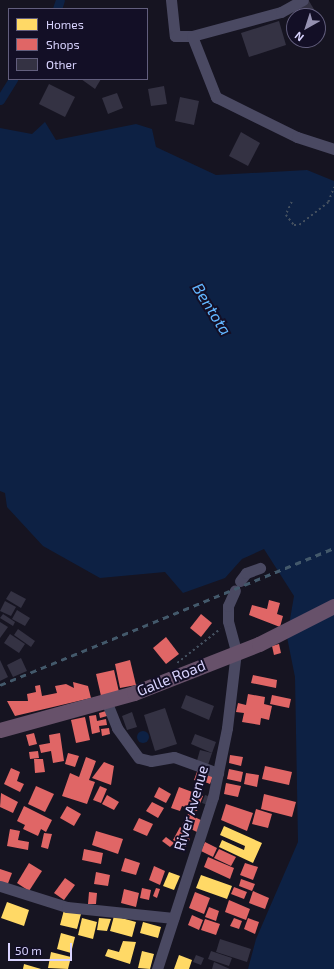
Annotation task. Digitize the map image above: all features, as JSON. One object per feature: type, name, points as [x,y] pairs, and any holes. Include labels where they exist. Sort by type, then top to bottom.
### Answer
[{"type":"highway","name":"Galle Road","points":[[0,730],[107,702],[236,650],[259,644],[334,606]]},
{"type":"street","points":[[171,0],[176,36],[192,36],[281,12],[303,0]]},
{"type":"street","points":[[192,36],[216,97],[297,137],[334,149]]},
{"type":"street","points":[[236,650],[228,621],[228,606],[237,586],[246,572],[260,568]]},
{"type":"street","name":"River Avenue","points":[[157,969],[218,773],[236,650]]},
{"type":"street","points":[[107,702],[117,728],[139,758],[151,761],[174,758],[218,773]]},
{"type":"street","points":[[0,886],[66,907],[173,918]]},
{"type":"path","points":[[292,202],[286,215],[294,225],[300,225],[328,202],[334,187]]},
{"type":"path","points":[[171,667],[201,648],[228,621]]},
{"type":"water","name":"Bentota","points":[[45,122],[56,140],[136,124],[152,129],[156,147],[216,175],[307,170],[334,181],[334,969],[248,969],[256,939],[298,842],[295,677],[287,637],[294,596],[264,549],[242,559],[225,578],[183,593],[165,572],[100,578],[43,546],[7,507],[5,493],[0,491],[0,128],[32,134]]},
{"type":"water","points":[[141,731],[145,731],[149,737],[145,743],[141,743],[137,739],[137,735]]},
{"type":"building: Homes","points":[[224,826],[262,843],[253,863],[219,847],[222,840],[244,850],[245,846],[220,835]]},
{"type":"building: Homes","points":[[169,872],[180,876],[174,890],[163,886]]},
{"type":"building: Homes","points":[[201,875],[232,886],[227,899],[196,888]]},
{"type":"building: Homes","points":[[7,902],[29,910],[24,926],[1,918]]},
{"type":"building: Homes","points":[[64,910],[81,914],[77,929],[60,925]]},
{"type":"building: Homes","points":[[114,916],[136,922],[132,937],[110,931]]},
{"type":"building: Homes","points":[[82,918],[97,922],[93,939],[78,935]]},
{"type":"building: Homes","points":[[99,918],[111,919],[107,931],[97,930]]},
{"type":"building: Homes","points":[[143,922],[161,927],[158,938],[140,933]]},
{"type":"building: Homes","points":[[61,933],[75,937],[71,953],[57,949]]},
{"type":"building: Homes","points":[[123,941],[136,942],[130,964],[105,956],[108,949],[119,952]]},
{"type":"building: Homes","points":[[142,951],[154,954],[150,969],[138,968]]},
{"type":"building: Homes","points":[[51,952],[71,957],[68,969],[48,968]]},
{"type":"building: Homes","points":[[179,955],[192,960],[189,969],[174,969]]},
{"type":"building: Homes","points":[[24,964],[41,969],[23,969]]},
{"type":"building: Shops","points":[[269,600],[280,603],[277,614],[283,616],[280,627],[249,615],[252,605],[267,609]]},
{"type":"building: Shops","points":[[201,614],[212,623],[201,637],[190,628]]},
{"type":"building: Shops","points":[[166,637],[179,654],[166,664],[153,648]]},
{"type":"building: Shops","points":[[279,644],[281,653],[274,655],[272,646]]},
{"type":"building: Shops","points":[[130,660],[136,685],[120,688],[115,664]]},
{"type":"building: Shops","points":[[114,670],[119,692],[101,696],[96,674]]},
{"type":"building: Shops","points":[[253,675],[277,680],[276,688],[251,683]]},
{"type":"building: Shops","points":[[73,682],[88,686],[91,698],[15,716],[7,701],[28,701],[27,694],[36,692],[35,686],[40,685],[42,696],[57,693],[55,686],[66,684],[74,688]]},
{"type":"building: Shops","points":[[248,694],[265,697],[264,704],[272,706],[269,720],[261,718],[260,725],[242,722],[244,713],[236,712],[238,703],[246,705]]},
{"type":"building: Shops","points":[[272,695],[291,699],[289,708],[270,704]]},
{"type":"building: Shops","points":[[106,711],[107,716],[100,718],[99,713]]},
{"type":"building: Shops","points":[[96,715],[97,721],[106,719],[107,725],[99,726],[100,732],[92,734],[89,716]]},
{"type":"building: Shops","points":[[85,717],[90,740],[76,743],[71,720]]},
{"type":"building: Shops","points":[[109,728],[110,734],[102,736],[101,729]]},
{"type":"building: Shops","points":[[34,733],[37,744],[29,746],[26,735]]},
{"type":"building: Shops","points":[[60,733],[64,761],[53,763],[51,751],[41,753],[39,745],[50,743],[49,735]]},
{"type":"building: Shops","points":[[38,751],[39,758],[30,759],[29,752]]},
{"type":"building: Shops","points":[[68,753],[79,756],[75,767],[65,764]]},
{"type":"building: Shops","points":[[230,755],[243,757],[241,766],[229,763]]},
{"type":"building: Shops","points":[[86,757],[96,761],[89,780],[95,782],[87,804],[62,796],[70,773],[79,777]]},
{"type":"building: Shops","points":[[34,759],[43,759],[45,772],[35,773]]},
{"type":"building: Shops","points":[[104,762],[114,766],[111,785],[92,778]]},
{"type":"building: Shops","points":[[265,766],[292,772],[289,785],[262,779]]},
{"type":"building: Shops","points":[[11,768],[20,772],[17,781],[24,784],[20,792],[4,784]]},
{"type":"building: Shops","points":[[198,769],[207,772],[203,783],[194,780]]},
{"type":"building: Shops","points":[[229,769],[243,772],[241,782],[227,779]]},
{"type":"building: Shops","points":[[246,773],[259,775],[257,787],[244,784]]},
{"type":"building: Shops","points":[[208,774],[213,776],[210,784],[205,782]]},
{"type":"building: Shops","points":[[226,783],[241,786],[238,797],[224,794]]},
{"type":"building: Shops","points":[[36,786],[54,794],[45,812],[28,804]]},
{"type":"building: Shops","points":[[100,786],[107,789],[101,803],[93,800]]},
{"type":"building: Shops","points":[[159,787],[171,794],[166,803],[154,797]]},
{"type":"building: Shops","points":[[179,787],[203,796],[197,811],[182,806],[180,811],[171,808]]},
{"type":"building: Shops","points":[[1,793],[18,802],[13,813],[0,807]]},
{"type":"building: Shops","points":[[264,794],[296,802],[292,817],[261,809]]},
{"type":"building: Shops","points":[[107,795],[119,802],[114,810],[102,804]]},
{"type":"building: Shops","points":[[152,802],[164,808],[158,818],[146,811]]},
{"type":"building: Shops","points":[[226,804],[253,813],[247,831],[221,820]]},
{"type":"building: Shops","points":[[24,806],[52,820],[46,832],[41,829],[38,836],[23,829],[25,825],[17,821]]},
{"type":"building: Shops","points":[[67,806],[81,814],[74,826],[60,818]]},
{"type":"building: Shops","points":[[256,809],[272,814],[268,828],[252,824]]},
{"type":"building: Shops","points":[[188,814],[203,821],[197,832],[182,825]]},
{"type":"building: Shops","points":[[139,818],[153,824],[147,836],[133,830]]},
{"type":"building: Shops","points":[[180,827],[185,830],[183,834],[190,839],[186,847],[173,840]]},
{"type":"building: Shops","points":[[10,829],[20,831],[18,840],[29,842],[28,850],[7,846]]},
{"type":"building: Shops","points":[[96,831],[123,839],[118,854],[92,845]]},
{"type":"building: Shops","points":[[44,833],[52,834],[48,849],[41,847]]},
{"type":"building: Shops","points":[[166,837],[174,843],[170,847],[162,841]]},
{"type":"building: Shops","points":[[205,842],[217,848],[213,857],[201,851]]},
{"type":"building: Shops","points":[[84,849],[103,853],[101,864],[82,860]]},
{"type":"building: Shops","points":[[219,849],[236,857],[231,866],[214,858]]},
{"type":"building: Shops","points":[[208,857],[234,868],[230,879],[204,867]]},
{"type":"building: Shops","points":[[125,858],[140,863],[136,875],[121,871]]},
{"type":"building: Shops","points":[[29,863],[42,871],[29,891],[17,883]]},
{"type":"building: Shops","points":[[245,863],[258,867],[253,880],[240,875]]},
{"type":"building: Shops","points":[[154,866],[165,871],[160,885],[149,880]]},
{"type":"building: Shops","points":[[0,869],[12,873],[7,886],[0,883]]},
{"type":"building: Shops","points":[[96,872],[110,875],[108,886],[94,884]]},
{"type":"building: Shops","points":[[65,878],[75,885],[64,900],[54,893]]},
{"type":"building: Shops","points":[[241,879],[255,884],[252,891],[239,886]]},
{"type":"building: Shops","points":[[234,887],[247,892],[244,899],[231,894]]},
{"type":"building: Shops","points":[[142,888],[151,890],[149,900],[140,898]]},
{"type":"building: Shops","points":[[156,888],[160,889],[157,898],[153,896]]},
{"type":"building: Shops","points":[[124,889],[139,893],[136,907],[121,903]]},
{"type":"building: Shops","points":[[253,891],[269,898],[265,909],[249,903]]},
{"type":"building: Shops","points":[[89,892],[97,893],[96,904],[88,904]]},
{"type":"building: Shops","points":[[195,892],[210,898],[204,914],[189,908]]},
{"type":"building: Shops","points":[[229,900],[250,909],[246,920],[225,912]]},
{"type":"building: Shops","points":[[209,907],[219,911],[216,921],[205,917]]},
{"type":"building: Shops","points":[[192,915],[203,920],[199,930],[188,925]]},
{"type":"building: Shops","points":[[234,918],[242,921],[239,929],[230,926]]},
{"type":"building: Shops","points":[[248,918],[259,922],[255,934],[244,929]]},
{"type":"building: Shops","points":[[205,919],[220,924],[216,935],[201,930]]},
{"type":"building: Other","points":[[309,1],[313,8],[298,8]]},
{"type":"building: Other","points":[[279,21],[286,45],[249,57],[241,33]]},
{"type":"building: Other","points":[[82,80],[100,80],[95,89]]},
{"type":"building: Other","points":[[49,84],[75,97],[65,117],[39,104]]},
{"type":"building: Other","points":[[164,86],[167,104],[151,106],[148,89]]},
{"type":"building: Other","points":[[117,93],[123,108],[108,114],[102,98]]},
{"type":"building: Other","points":[[180,97],[199,101],[194,125],[175,121]]},
{"type":"building: Other","points":[[241,132],[260,143],[248,166],[229,156]]},
{"type":"building: Other","points":[[11,591],[26,599],[21,608],[6,599]]},
{"type":"building: Other","points":[[5,601],[16,607],[11,616],[0,611]]},
{"type":"building: Other","points":[[17,610],[30,618],[25,626],[12,619]]},
{"type":"building: Other","points":[[3,614],[15,622],[13,626],[0,618]]},
{"type":"building: Other","points":[[0,622],[8,627],[0,638]]},
{"type":"building: Other","points":[[18,629],[35,641],[31,647],[14,635]]},
{"type":"building: Other","points":[[10,634],[25,644],[19,653],[4,643]]},
{"type":"building: Other","points":[[21,658],[27,671],[13,677],[7,665]]},
{"type":"building: Other","points":[[0,660],[8,677],[0,681]]},
{"type":"building: Other","points":[[186,695],[214,706],[209,720],[181,708]]},
{"type":"building: Other","points":[[165,708],[177,744],[155,751],[144,715]]},
{"type":"building: Other","points":[[132,712],[137,727],[127,730],[122,716]]},
{"type":"building: Other","points":[[195,734],[216,742],[212,753],[191,744]]},
{"type":"building: Other","points":[[200,750],[212,753],[207,768],[196,764]]},
{"type":"building: Other","points":[[205,795],[211,797],[208,805],[202,803]]},
{"type":"building: Other","points":[[220,939],[251,949],[247,962],[216,952]]},
{"type":"building: Other","points":[[211,951],[232,958],[229,966],[208,959]]},
{"type":"building: Other","points":[[196,955],[204,958],[201,965],[193,962]]},
{"type":"building: Other","points":[[214,962],[230,969],[212,969]]},
{"type":"waterway","points":[[57,8],[60,0]]},
{"type":"waterway","points":[[0,100],[12,80]]},
{"type":"railway","points":[[0,685],[334,548]]}]
